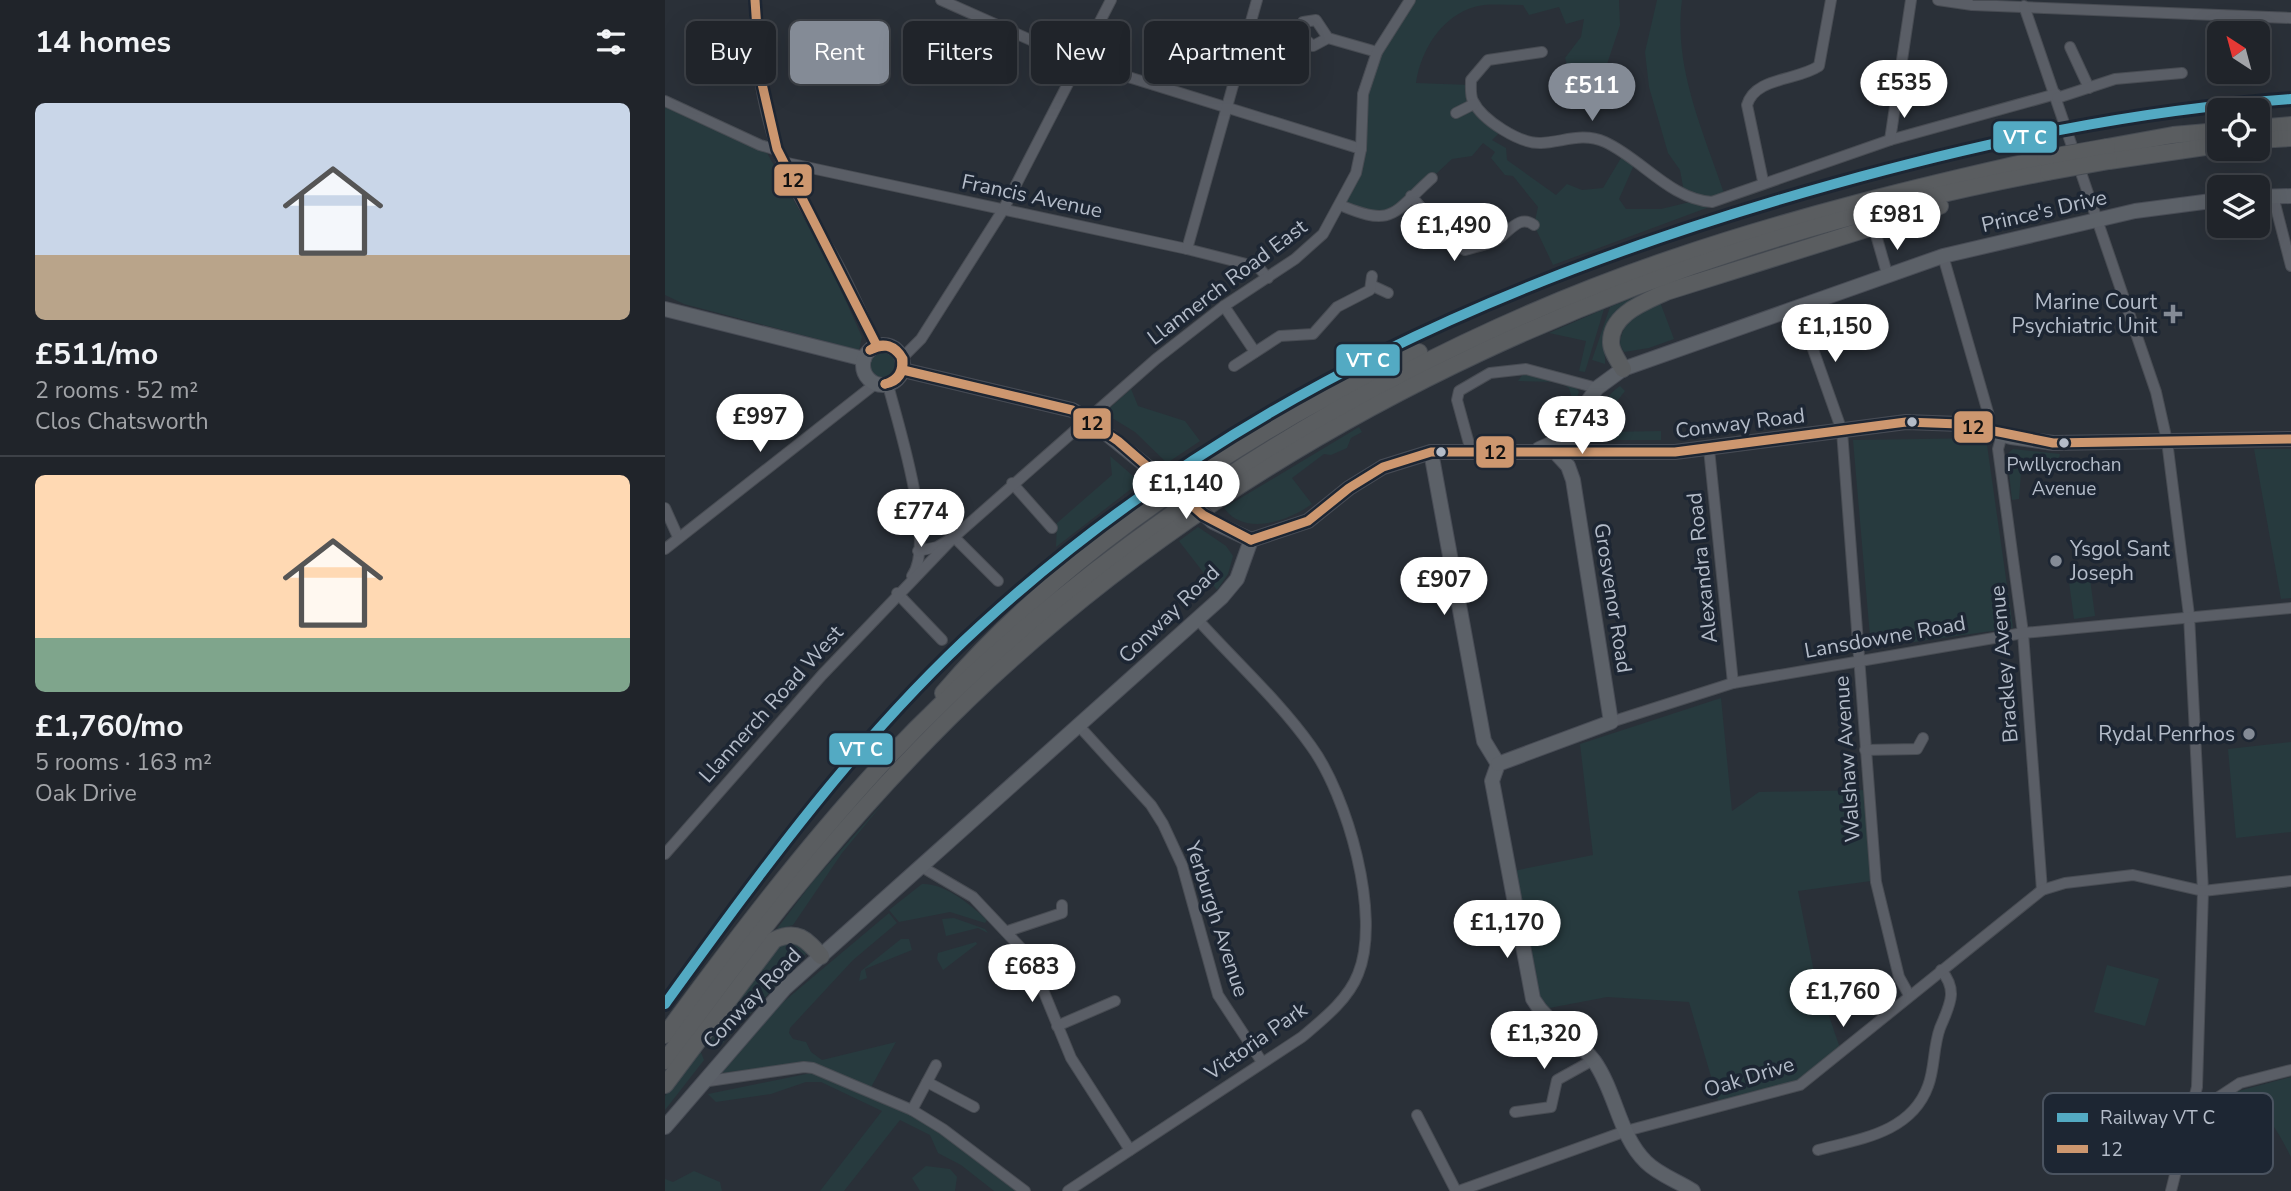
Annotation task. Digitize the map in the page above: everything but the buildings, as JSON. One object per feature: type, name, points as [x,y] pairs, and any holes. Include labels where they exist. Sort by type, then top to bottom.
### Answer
[{"type":"highway","points":[[2270,127],[2291,125]]},
{"type":"highway","points":[[2108,154],[2173,135],[2207,132]]},
{"type":"highway","points":[[2270,140],[2291,138]]},
{"type":"highway","points":[[665,1035],[742,930],[971,661],[1054,581],[1141,515],[1166,484],[1419,352],[1536,304],[1669,259],[1884,193],[2108,154],[2207,146]]},
{"type":"highway","points":[[1623,369],[1611,345],[1615,326],[1632,308],[1667,292],[1970,196],[2047,165]]},
{"type":"highway","points":[[665,1061],[750,943],[807,873],[931,737],[1054,624],[1159,543],[1262,471],[1403,389],[1545,322],[1623,290],[1716,258],[1861,216],[2015,178]]},
{"type":"highway","points":[[882,764],[1010,644],[1086,580],[1171,515],[1284,439],[1418,364],[1542,309],[1669,259]]},
{"type":"highway","points":[[665,1085],[774,940],[792,934],[802,937],[821,956]]},
{"type":"main road","points":[[2270,196],[2291,195]]},
{"type":"main road","name":"Prince's Drive","points":[[1528,452],[1562,439],[1582,414],[1597,388],[1623,369],[1943,256],[2098,219],[2207,201]]},
{"type":"main road","points":[[665,309],[864,359]]},
{"type":"main road","points":[[903,364],[897,380],[882,384],[864,372],[864,359],[877,346],[893,347],[903,364],[1072,410],[1087,418],[1213,522],[1251,540]]},
{"type":"main road","name":"Prince's Drive","points":[[1556,453],[1573,442],[1582,414]]},
{"type":"main road","name":"Conway Road","points":[[665,1127],[764,1009],[1198,620],[1237,579],[1251,540],[1308,521],[1367,476],[1400,460],[1431,452],[1588,453],[1709,449],[1933,422],[2053,443],[2291,439]]},
{"type":"main road","points":[[1431,452],[1485,741],[1498,764],[1492,781],[1529,986],[1539,1010],[1550,1023],[1593,1060],[1611,1090],[1634,1147],[1649,1165],[1693,1191]]},
{"type":"main road","name":"Grosvenor Road","points":[[1556,453],[1568,467],[1573,480],[1611,722]]},
{"type":"main road","points":[[1573,480],[1575,469],[1588,453]]},
{"type":"main road","name":"Lansdowne Road","points":[[1498,764],[1611,722]]},
{"type":"street","points":[[755,0],[757,56],[767,113],[778,150],[847,281],[877,346]]},
{"type":"street","points":[[941,0],[957,3],[1031,38]]},
{"type":"street","points":[[1100,21],[1111,0]]},
{"type":"street","points":[[1187,249],[1257,0]]},
{"type":"street","name":"Llannerch Road East","points":[[1087,418],[1223,306],[1268,278],[1323,234],[1356,173],[1361,149],[1363,94],[1377,52],[1411,0]]},
{"type":"street","points":[[1763,181],[1747,105],[1750,95],[1759,88],[1819,66],[1831,0]]},
{"type":"street","points":[[1890,140],[1910,0]]},
{"type":"street","points":[[1938,0],[1972,5],[2291,18]]},
{"type":"street","points":[[2024,6],[2156,392],[2167,441],[2189,615],[2203,891],[2196,1093]]},
{"type":"street","points":[[1328,38],[1377,52]]},
{"type":"street","points":[[2070,47],[2089,88]]},
{"type":"street","points":[[1534,49],[1488,60],[1479,67],[1471,80],[1474,104],[1488,118],[1522,139],[1539,143],[1581,136],[1600,140],[1656,174],[1679,194],[1695,201],[1711,202],[1763,181],[1890,140],[2115,79],[2182,73]]},
{"type":"street","points":[[1130,78],[1361,149]]},
{"type":"street","points":[[903,364],[1003,210],[1069,84]]},
{"type":"street","points":[[665,101],[760,145],[778,150]]},
{"type":"street","points":[[1456,113],[1474,104]]},
{"type":"street","name":"Francis Avenue","points":[[783,162],[1187,249],[1258,267],[1268,278]]},
{"type":"street","points":[[1340,205],[1368,217],[1381,218],[1394,213],[1432,178]]},
{"type":"street","points":[[2273,196],[2291,266]]},
{"type":"street","points":[[1411,197],[1456,247],[1465,250],[1497,240],[1520,221],[1528,221],[1534,225]]},
{"type":"street","points":[[1876,235],[1888,277]]},
{"type":"street","name":"Brackley Avenue","points":[[1943,256],[1998,449],[2023,633],[2042,890]]},
{"type":"street","points":[[1234,366],[1280,336],[1313,334],[1337,307],[1364,294],[1372,281],[1388,293]]},
{"type":"street","points":[[1223,306],[1255,352]]},
{"type":"street","name":"Walshaw Avenue","points":[[1798,307],[1842,431],[1876,882],[1899,977],[1909,995]]},
{"type":"street","points":[[1471,451],[1457,400],[1459,391],[1490,373],[1525,369],[1597,388]]},
{"type":"street","points":[[665,549],[882,384],[911,463],[918,551]]},
{"type":"street","name":"Llannerch Road West","points":[[665,854],[897,593],[1012,483],[1087,418]]},
{"type":"street","name":"Alexandra Road","points":[[1709,449],[1733,683]]},
{"type":"street","points":[[1012,483],[1052,528]]},
{"type":"street","points":[[665,508],[678,537]]},
{"type":"street","points":[[954,537],[998,581]]},
{"type":"street","name":"Llannerch Road West","points":[[908,582],[916,571],[918,551],[937,547],[954,537]]},
{"type":"street","points":[[897,593],[942,640]]},
{"type":"street","name":"Lansdowne Road","points":[[1611,722],[1733,683],[2023,633],[2189,615],[2291,608]]},
{"type":"street","name":"Victoria Park","points":[[1068,1191],[1302,1037],[1330,1013],[1358,976],[1366,928],[1363,898],[1350,829],[1326,768],[1310,744],[1198,620]]},
{"type":"street","name":"Yerburgh Avenue","points":[[1079,726],[1151,805],[1163,824],[1182,865],[1218,995],[1262,1062]]},
{"type":"street","points":[[1865,750],[1917,749],[1923,738]]},
{"type":"street","points":[[922,867],[974,897],[1008,931],[1031,965],[1070,1058],[1130,1150]]},
{"type":"street","name":"Oak Drive","points":[[1457,1191],[1626,1131],[1800,1085],[2042,890],[2065,883],[2133,875],[2203,891],[2291,881]]},
{"type":"street","points":[[1008,931],[1062,913],[1062,905]]},
{"type":"street","points":[[1818,1150],[1880,1134],[1902,1120],[1921,1099],[1929,1085],[1934,1045],[1953,997],[1951,986],[1941,970]]},
{"type":"street","points":[[1058,1026],[1115,1001]]},
{"type":"street","points":[[1515,1112],[1551,1107],[1557,1080],[1593,1060]]},
{"type":"street","points":[[912,1110],[936,1065]]},
{"type":"street","points":[[702,1082],[809,1067],[912,1110],[943,1129],[1025,1191]]},
{"type":"street","points":[[2224,1093],[2239,1083],[2291,1070]]},
{"type":"street","points":[[927,1082],[974,1107]]},
{"type":"street","points":[[1417,1115],[1457,1191]]},
{"type":"street","points":[[2171,1191],[2175,1174]]},
{"type":"green space","points":[[1411,0],[1619,0],[1620,25],[1597,94],[1583,97],[1571,77],[1565,58],[1581,37],[1584,19],[1566,24],[1559,7],[1529,15],[1523,5],[1484,5],[1458,14],[1429,44],[1416,83],[1471,85],[1475,104],[1500,132],[1492,140],[1506,148],[1507,160],[1556,195],[1567,184],[1582,190],[1603,188],[1621,158],[1634,165],[1619,199],[1626,209],[1661,209],[1694,201],[1684,192],[1680,170],[1668,153],[1649,87],[1645,52],[1657,0],[1682,0],[1680,25],[1686,75],[1725,196],[1712,206],[1553,265],[1534,225],[1538,207],[1513,176],[1505,175],[1491,158],[1495,152],[1483,143],[1472,156],[1452,159],[1394,213],[1381,218],[1340,205],[1356,173],[1363,94],[1377,52]]},
{"type":"green space","points":[[665,107],[767,153],[827,259],[862,337],[859,350],[684,304],[665,295]]},
{"type":"green space","points":[[1637,296],[1620,310],[1606,328],[1603,341],[1605,364],[1592,360],[1610,307]]},
{"type":"green space","points":[[1660,302],[1674,339],[1649,348],[1624,352],[1620,344],[1624,328],[1634,317]]},
{"type":"green space","points":[[1604,309],[1585,372],[1579,371],[1586,341],[1549,333]]},
{"type":"green space","points":[[884,351],[894,356],[899,366],[894,376],[884,381],[874,376],[869,366],[874,356]]},
{"type":"green space","points":[[1523,374],[1530,374],[1558,382],[1518,381]]},
{"type":"green space","points":[[1560,382],[1576,387],[1579,392],[1574,405],[1569,388]]},
{"type":"green space","points":[[1620,386],[1625,391],[1603,419],[1604,440],[1598,438],[1596,423],[1600,409]]},
{"type":"green space","points":[[1131,389],[1138,406],[1185,421],[1200,441],[1167,463],[1135,432],[1104,413]]},
{"type":"green space","points":[[1359,427],[1362,432],[1351,438],[1347,448],[1331,455],[1324,454],[1292,478],[1312,504],[1302,510],[1279,520],[1255,524],[1233,517],[1224,508]]},
{"type":"green space","points":[[1661,431],[1661,440],[1608,440],[1608,432]]},
{"type":"green space","points":[[1986,438],[2013,628],[1871,648],[1853,440]]},
{"type":"green space","points":[[2013,449],[2060,454],[2057,467],[2021,473],[2019,499],[2012,500],[2007,454]]},
{"type":"green space","points":[[2254,449],[2291,449],[2291,598],[2281,599]]},
{"type":"green space","points":[[1110,456],[1140,482],[1056,547],[1057,523],[1112,475]]},
{"type":"green space","points":[[1198,527],[1226,546],[1233,556],[1228,574],[1217,590],[1179,541]]},
{"type":"green space","points":[[2090,579],[2095,616],[2074,619],[2069,582]]},
{"type":"green space","points":[[1721,698],[1732,811],[1759,792],[1865,790],[1871,881],[1798,891],[1814,972],[1841,1051],[1800,1085],[1720,1107],[1689,1002],[1607,997],[1539,1010],[1508,872],[1593,855],[1580,744]]},
{"type":"green space","points":[[2291,742],[2291,832],[2236,838],[2228,749]]},
{"type":"green space","points":[[885,801],[842,853],[793,925],[776,930],[814,880]]},
{"type":"green space","points":[[922,884],[948,891],[987,920],[985,923],[950,912],[899,922],[889,910]]},
{"type":"green space","points":[[889,913],[897,923],[853,960],[790,1028],[789,1033],[793,1039],[806,1042],[811,1052],[822,1060],[896,1042],[870,1089],[806,1062],[721,1073],[769,1014]]},
{"type":"green space","points":[[954,918],[985,929],[988,933],[978,928],[946,936],[942,919]]},
{"type":"green space","points":[[901,939],[909,939],[912,950],[865,969],[867,978],[859,981],[861,971]]},
{"type":"green space","points":[[789,940],[807,950],[807,953],[718,1048],[712,1049],[704,1044],[771,950]]},
{"type":"green space","points":[[976,942],[977,944],[943,970],[937,959],[938,953]]},
{"type":"green space","points":[[2107,965],[2159,979],[2145,1026],[2094,1012]]},
{"type":"green space","points":[[700,1050],[704,1060],[665,1110],[665,1096]]},
{"type":"green space","points":[[811,1073],[902,1110],[933,1127],[1020,1191],[994,1191],[961,1165],[938,1153],[930,1135],[900,1120],[844,1191],[820,1191],[882,1111],[821,1082],[806,1082],[771,1094],[716,1102],[708,1094]]},
{"type":"green space","points":[[2291,1077],[2291,1157],[2273,1126],[2273,1093],[2231,1093]]},
{"type":"green space","points":[[926,1166],[950,1169],[957,1177],[955,1191],[920,1191],[912,1178]]},
{"type":"green space","points":[[694,1171],[720,1182],[722,1191],[665,1191],[665,1179],[673,1182]]},
{"type":"transit line","name":"12","points":[[755,0],[760,75],[777,149],[877,346]]},
{"type":"transit line","points":[[665,1004],[813,806],[893,713],[936,668],[981,625],[1075,545],[1174,473],[1275,410],[1381,353],[1489,303],[1601,259],[1716,219],[1834,184],[2061,130],[2175,111],[2291,99]]},
{"type":"transit line","name":"12","points":[[870,350],[880,345],[889,346],[903,359],[900,376],[885,384]]},
{"type":"transit line","name":"12","points":[[870,350],[887,346],[901,357],[902,367],[899,374],[885,384]]},
{"type":"transit line","name":"12","points":[[903,370],[1072,410],[1118,441],[1203,515],[1251,540]]},
{"type":"transit line","name":"12","points":[[1251,540],[1308,521],[1349,488],[1383,467],[1431,452],[1675,452],[1906,422],[1959,424],[2053,443],[2291,439]]},
{"type":"place","name":"Marine Court Psychiatric Unit","points":[[2173,314]]},
{"type":"place","name":"Pwllycrochan Avenue","points":[[2064,443]]},
{"type":"place","name":"Ysgol Sant Joseph","points":[[2056,561]]},
{"type":"place","name":"Rydal Penrhos","points":[[2249,734]]}]
